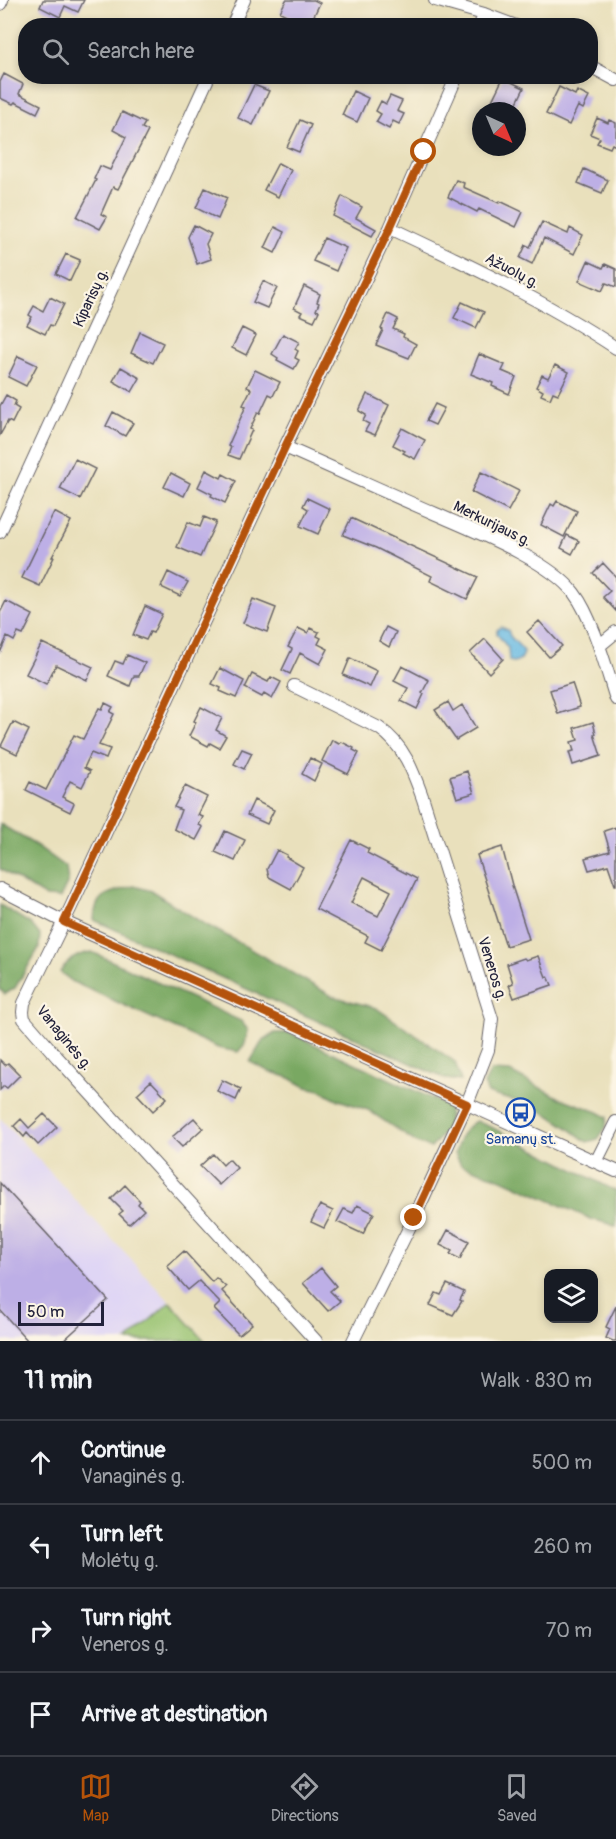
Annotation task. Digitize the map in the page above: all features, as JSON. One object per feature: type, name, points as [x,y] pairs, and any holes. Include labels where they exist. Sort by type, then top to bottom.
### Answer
[{"type":"street","points":[[236,18],[244,0]]},
{"type":"street","points":[[435,0],[477,18]]},
{"type":"street","points":[[598,70],[616,80]]},
{"type":"street","name":"Kiparisų g.","points":[[0,531],[205,84]]},
{"type":"street","name":"Vanaginės g.","points":[[316,1341],[166,1179],[24,1019],[23,1012],[24,1003],[390,228],[453,84]]},
{"type":"street","name":"Ąžuolų g.","points":[[390,228],[500,280],[616,348]]},
{"type":"street","name":"Merkurijaus g.","points":[[285,447],[476,532],[552,572],[576,595],[599,646],[616,699]]},
{"type":"street","points":[[599,646],[616,632]]},
{"type":"street","name":"Veneros g.","points":[[294,686],[380,728],[403,752],[415,778],[492,1019],[488,1050],[467,1104],[353,1341]]},
{"type":"street","points":[[0,889],[64,922],[616,1170]]},
{"type":"street","points":[[596,1162],[616,1122]]},
{"type":"shaded area","points":[[0,1118],[170,1302],[127,1341],[0,1341]]},
{"type":"green space","points":[[0,824],[66,867],[68,882],[60,898],[46,897],[0,869]]},
{"type":"green space","points":[[134,886],[152,891],[201,922],[332,996],[376,1008],[455,1062],[461,1081],[446,1079],[94,920],[97,904],[105,895]]},
{"type":"green space","points":[[0,905],[31,924],[40,935],[39,948],[15,988],[5,994],[0,989]]},
{"type":"green space","points":[[92,952],[241,1021],[248,1030],[245,1044],[238,1052],[218,1048],[73,982],[60,972],[74,958]]},
{"type":"green space","points":[[275,1033],[290,1033],[448,1106],[449,1119],[446,1129],[431,1148],[417,1143],[368,1110],[339,1100],[320,1090],[306,1087],[250,1062],[263,1040]]},
{"type":"green space","points":[[491,1071],[510,1072],[558,1097],[598,1112],[607,1117],[606,1127],[598,1139],[587,1142],[538,1109],[488,1093],[484,1084]]},
{"type":"green space","points":[[476,1121],[616,1191],[616,1227],[591,1219],[502,1179],[461,1165],[455,1153],[460,1138]]},
{"type":"green space","points":[[170,1302],[205,1341],[127,1341]]},
{"type":"water","points":[[501,627],[508,630],[510,636],[523,650],[521,660],[509,661],[508,648],[497,634],[497,630]]},
{"type":"building","points":[[43,0],[84,0],[78,12],[65,6],[60,17],[40,7]]},
{"type":"building","points":[[286,0],[314,0],[320,3],[313,18],[292,18],[280,12]]},
{"type":"building","points":[[4,74],[18,81],[18,84],[23,84],[19,94],[41,105],[37,113],[15,102],[13,104],[0,98],[0,82]]},
{"type":"building","points":[[500,84],[516,84],[524,88],[517,102],[491,102]]},
{"type":"building","points":[[254,85],[269,91],[253,125],[238,118]]},
{"type":"building","points":[[559,87],[575,95],[577,91],[589,97],[583,109],[578,106],[569,125],[546,114]]},
{"type":"building","points":[[353,91],[368,98],[357,122],[342,115]]},
{"type":"building","points":[[390,96],[402,101],[397,111],[404,114],[399,124],[393,121],[389,129],[376,122],[381,114],[376,111],[381,101],[386,104]]},
{"type":"building","points":[[122,112],[145,123],[142,128],[148,131],[118,189],[113,187],[101,214],[107,217],[100,229],[77,217],[96,180],[94,179],[100,166],[110,170],[126,137],[113,130]]},
{"type":"building","points":[[597,118],[608,123],[609,120],[616,123],[616,146],[612,144],[610,148],[597,143],[600,138],[590,134]]},
{"type":"building","points":[[300,120],[311,125],[299,152],[287,147]]},
{"type":"building","points":[[278,163],[291,170],[278,197],[264,190]]},
{"type":"building","points":[[584,169],[608,180],[602,193],[578,183]]},
{"type":"building","points":[[456,180],[464,183],[463,187],[523,212],[516,227],[479,209],[477,212],[448,197]]},
{"type":"building","points":[[205,188],[227,198],[218,219],[196,208]]},
{"type":"building","points":[[342,196],[362,207],[356,218],[376,229],[372,236],[333,216]]},
{"type":"building","points":[[542,222],[568,234],[570,228],[583,235],[574,254],[544,238],[532,264],[520,258],[526,245],[530,247]]},
{"type":"building","points":[[194,225],[211,234],[206,244],[211,259],[197,264],[188,237]]},
{"type":"building","points":[[275,227],[285,232],[275,253],[265,248]]},
{"type":"building","points":[[324,238],[346,248],[336,271],[313,261]]},
{"type":"building","points":[[66,254],[80,260],[70,281],[56,274]]},
{"type":"building","points":[[588,261],[603,268],[605,264],[616,269],[616,287],[606,283],[602,291],[579,281]]},
{"type":"building","points":[[263,281],[277,288],[267,308],[253,302]]},
{"type":"building","points":[[304,286],[320,294],[316,310],[319,311],[314,321],[300,315],[302,312],[294,308]]},
{"type":"building","points":[[50,297],[64,304],[53,326],[50,325],[45,334],[27,325],[32,317],[29,315],[34,306],[43,311]]},
{"type":"building","points":[[462,302],[484,312],[476,328],[454,318]]},
{"type":"building","points":[[388,314],[398,319],[393,329],[404,334],[403,337],[416,344],[409,358],[376,345]]},
{"type":"building","points":[[242,328],[256,335],[246,355],[232,348]]},
{"type":"building","points":[[140,332],[163,343],[153,363],[131,353]]},
{"type":"building","points":[[283,334],[299,342],[295,349],[298,351],[295,358],[299,360],[294,369],[277,360],[278,358],[272,354]]},
{"type":"building","points":[[479,354],[505,365],[502,371],[516,377],[509,394],[492,386],[493,383],[471,374]]},
{"type":"building","points":[[18,356],[37,365],[26,386],[8,377]]},
{"type":"building","points":[[555,365],[569,372],[558,394],[553,392],[550,399],[541,395],[543,391],[536,387],[542,375],[548,378]]},
{"type":"building","points":[[121,367],[140,378],[132,392],[113,381]]},
{"type":"building","points":[[255,370],[280,382],[273,396],[269,394],[260,413],[258,412],[239,459],[228,455],[231,447],[228,446],[246,406],[243,405],[251,389],[247,387]]},
{"type":"building","points":[[367,394],[389,405],[375,435],[365,431],[369,424],[363,421],[366,415],[359,411]]},
{"type":"building","points":[[6,395],[16,401],[14,406],[19,409],[12,423],[8,421],[0,435],[0,406]]},
{"type":"building","points":[[435,404],[444,408],[435,425],[426,421]]},
{"type":"building","points":[[113,412],[133,423],[125,436],[106,426]]},
{"type":"building","points":[[402,428],[425,440],[415,459],[393,445]]},
{"type":"building","points":[[75,459],[95,469],[80,499],[60,489]]},
{"type":"building","points":[[206,470],[221,478],[223,474],[236,481],[225,503],[198,487]]},
{"type":"building","points":[[481,472],[519,491],[508,511],[471,492]]},
{"type":"building","points":[[171,473],[190,483],[184,496],[164,487]]},
{"type":"building","points":[[307,498],[330,509],[318,534],[300,526],[308,509],[303,506]]},
{"type":"building","points":[[557,501],[577,511],[564,537],[541,525],[551,504],[554,506]]},
{"type":"building","points":[[54,512],[71,521],[40,586],[22,578]]},
{"type":"building","points":[[204,517],[216,522],[200,557],[177,547],[188,522],[200,527]]},
{"type":"building","points":[[351,518],[478,577],[467,599],[430,581],[432,576],[376,548],[343,535]]},
{"type":"building","points":[[567,535],[579,541],[572,554],[561,548]]},
{"type":"building","points":[[603,563],[616,577],[616,611],[603,597],[610,591],[593,573]]},
{"type":"building","points":[[168,572],[188,582],[180,596],[161,587]]},
{"type":"building","points":[[253,599],[276,608],[267,632],[243,623]]},
{"type":"building","points":[[6,601],[33,615],[23,635],[18,633],[14,641],[7,637],[0,653],[0,613]]},
{"type":"building","points":[[145,606],[162,614],[153,633],[150,632],[146,640],[133,635]]},
{"type":"building","points":[[539,621],[562,646],[549,657],[527,632]]},
{"type":"building","points":[[386,627],[396,632],[389,647],[379,641]]},
{"type":"building","points":[[298,628],[308,633],[310,628],[319,632],[317,636],[321,638],[318,644],[328,649],[320,664],[300,653],[290,674],[282,670],[292,649],[288,647]]},
{"type":"building","points":[[485,639],[503,659],[489,673],[470,653]]},
{"type":"building","points":[[42,643],[93,667],[87,680],[56,665],[46,684],[26,674]]},
{"type":"building","points":[[127,655],[145,663],[139,676],[134,676],[130,686],[108,676],[115,661],[123,664]]},
{"type":"building","points":[[350,658],[377,671],[370,687],[343,675]]},
{"type":"building","points":[[402,666],[429,680],[417,709],[401,701],[408,688],[394,681]]},
{"type":"building","points":[[220,668],[244,681],[236,698],[220,691],[221,688],[212,684]]},
{"type":"building","points":[[252,674],[268,682],[271,677],[281,682],[272,699],[264,694],[262,697],[245,688]]},
{"type":"building","points":[[572,683],[580,707],[558,714],[550,690]]},
{"type":"building","points":[[448,702],[453,711],[462,705],[476,728],[456,740],[435,710]]},
{"type":"building","points":[[105,703],[113,707],[110,712],[114,714],[99,745],[110,749],[106,759],[91,753],[84,768],[90,771],[82,787],[70,781],[62,797],[74,803],[70,812],[26,790],[30,782],[46,790],[74,735],[83,739],[99,708],[102,709]]},
{"type":"building","points":[[201,707],[222,718],[216,730],[226,736],[219,748],[210,743],[208,746],[189,736]]},
{"type":"building","points":[[13,722],[29,730],[17,754],[1,746]]},
{"type":"building","points":[[593,722],[601,756],[573,765],[569,752],[574,751],[571,742],[578,740],[574,728]]},
{"type":"building","points":[[332,740],[339,744],[342,742],[359,753],[348,774],[322,761]]},
{"type":"building","points":[[242,749],[252,753],[244,769],[234,764]]},
{"type":"building","points":[[310,758],[322,764],[314,781],[302,774]]},
{"type":"building","points":[[467,771],[474,793],[457,798],[450,777]]},
{"type":"building","points":[[185,786],[207,797],[198,815],[203,817],[199,825],[203,827],[196,840],[174,829],[181,810],[174,807]]},
{"type":"building","points":[[254,800],[274,810],[267,824],[247,815]]},
{"type":"building","points":[[616,827],[615,885],[608,865],[589,870],[585,858],[610,851],[604,831]]},
{"type":"building","points":[[225,831],[245,840],[235,861],[215,852]]},
{"type":"building","points":[[351,840],[369,849],[367,853],[417,879],[381,950],[365,942],[368,936],[316,909]],"holes":[[[364,877],[391,891],[378,916],[351,903]]]},
{"type":"building","points":[[502,847],[529,939],[506,946],[477,855]]},
{"type":"building","points":[[277,850],[303,867],[291,889],[269,877],[267,869]]},
{"type":"building","points":[[538,956],[546,977],[548,976],[552,985],[514,998],[509,985],[513,983],[507,964]]},
{"type":"building","points":[[0,1060],[5,1065],[8,1063],[20,1075],[7,1088],[4,1086],[0,1090]]},
{"type":"building","points":[[222,1080],[241,1089],[236,1100],[217,1091]]},
{"type":"building","points":[[151,1081],[167,1098],[153,1111],[137,1094]]},
{"type":"building","points":[[44,1114],[57,1127],[38,1145],[27,1133],[24,1137],[14,1126],[21,1119],[29,1128]]},
{"type":"building","points":[[194,1118],[203,1128],[182,1147],[172,1137]]},
{"type":"building","points":[[213,1154],[223,1165],[229,1159],[237,1168],[219,1185],[200,1166]]},
{"type":"building","points":[[0,1183],[108,1300],[63,1341],[28,1341],[0,1310]]},
{"type":"building","points":[[125,1185],[140,1201],[138,1204],[144,1210],[129,1224],[119,1214],[123,1211],[111,1199]]},
{"type":"building","points":[[320,1205],[333,1211],[324,1228],[311,1222]]},
{"type":"building","points":[[357,1205],[374,1213],[363,1234],[337,1222],[344,1209],[353,1213]]},
{"type":"building","points":[[448,1230],[469,1241],[460,1259],[450,1254],[452,1251],[440,1245]]},
{"type":"building","points":[[184,1251],[212,1282],[216,1278],[226,1287],[222,1291],[252,1324],[239,1335],[214,1309],[220,1303],[199,1281],[188,1290],[167,1266]]},
{"type":"building","points":[[321,1268],[336,1286],[330,1291],[340,1301],[328,1311],[303,1283]]},
{"type":"building","points":[[447,1284],[464,1292],[460,1300],[462,1301],[453,1315],[430,1305],[436,1293],[441,1295]]},
{"type":"building","points":[[616,1306],[616,1341],[613,1341],[606,1338],[610,1329],[606,1327]]},
{"type":"place","name":"Samanų st.","points":[[521,1112]]},
{"type":"route","points":[[414,1218],[467,1104],[64,922],[424,152]]}]
